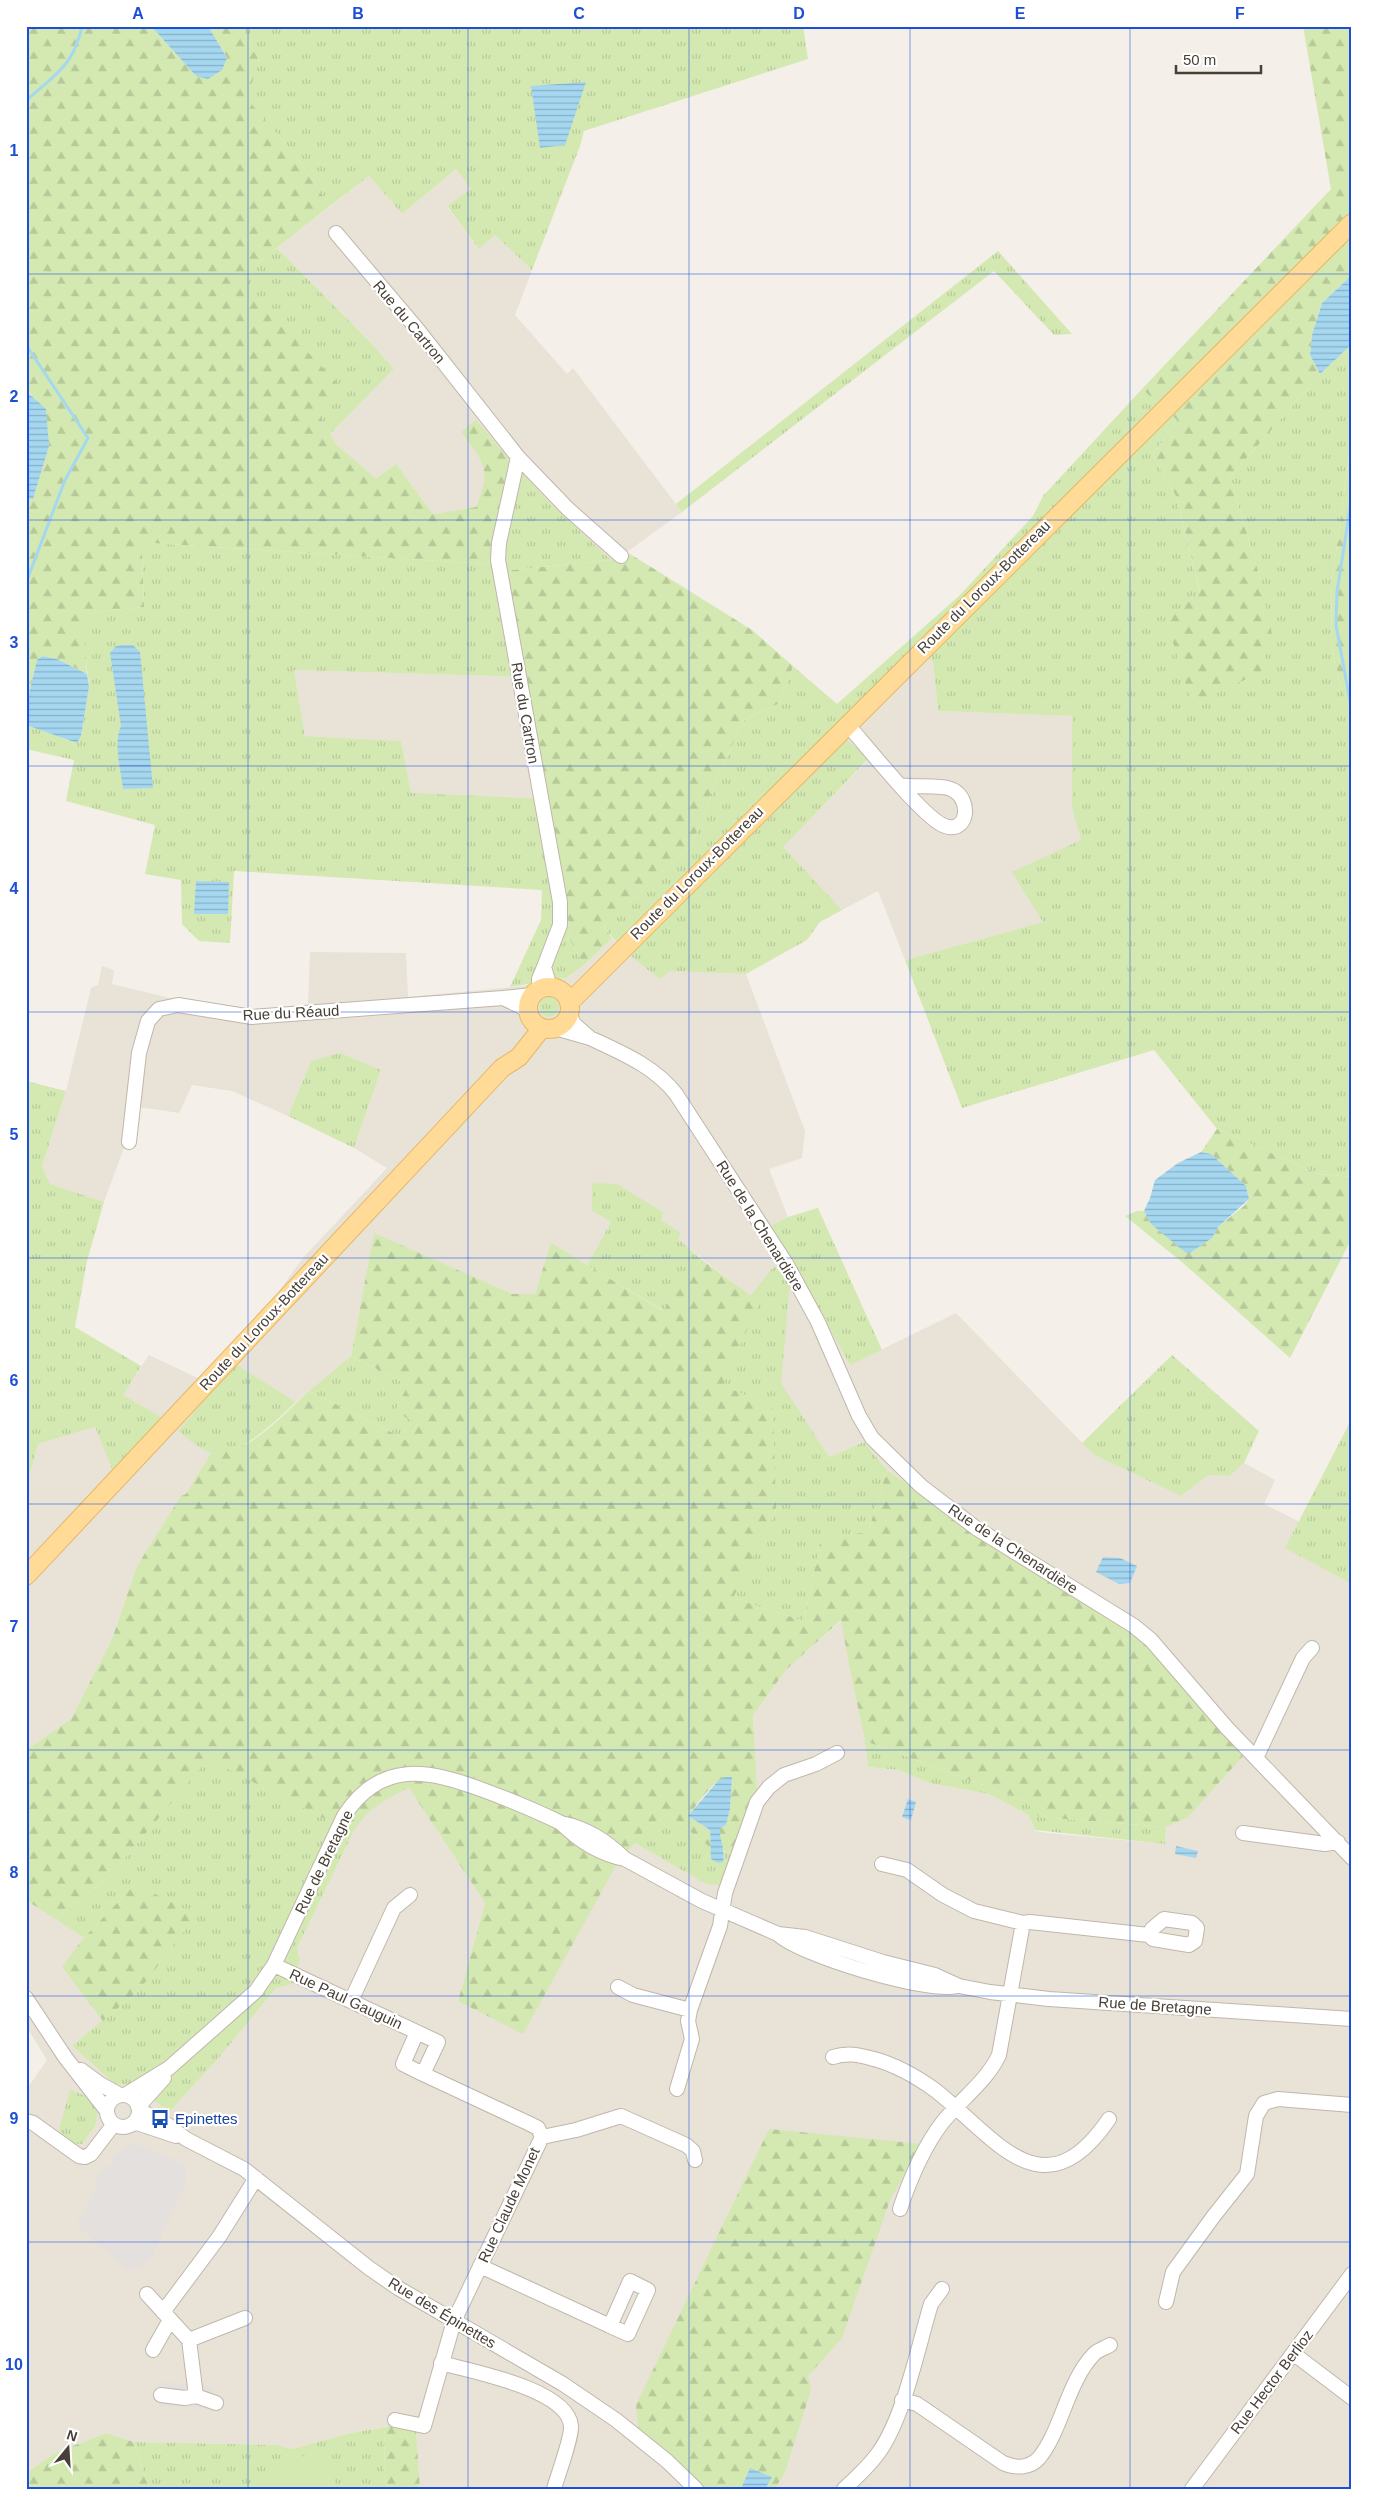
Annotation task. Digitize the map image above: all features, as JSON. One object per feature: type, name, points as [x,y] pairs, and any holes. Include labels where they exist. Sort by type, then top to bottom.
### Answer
[{"type":"main road","name":"Route du Loroux-Bottereau","points":[[26,1576],[502,1068],[519,1057],[548,1007],[604,970],[618,952],[1352,223]]},
{"type":"street","name":"Rue du Cartron","points":[[336,233],[418,330],[518,457],[568,509],[621,556]]},
{"type":"street","name":"Rue du Cartron","points":[[518,457],[499,543],[498,560],[560,902],[560,925],[544,967],[548,1007]]},
{"type":"street","points":[[847,724],[900,785],[941,825],[950,828],[957,827],[963,820],[967,810],[962,797],[953,789],[940,786],[915,788],[900,785]]},
{"type":"street","name":"Rue du Réaud","points":[[129,1142],[139,1053],[148,1021],[159,1009],[178,1005],[252,1017],[503,998],[548,1007]]},
{"type":"street","name":"Rue de la Chenardière","points":[[548,1007],[590,1038],[640,1062],[665,1081],[676,1094],[788,1265],[818,1322],[859,1416],[872,1438],[916,1482],[976,1528],[1134,1626],[1151,1640],[1256,1758],[1352,1858]]},
{"type":"street","points":[[1256,1758],[1303,1658],[1312,1648]]},
{"type":"street","points":[[677,2089],[692,2039],[688,2021],[690,2010],[720,1926],[725,1894],[753,1812],[763,1794],[784,1775],[816,1764],[837,1753]]},
{"type":"street","name":"Rue de Bretagne","points":[[123,2095],[169,2068],[248,2000],[274,1965],[344,1816],[361,1795],[380,1782],[406,1774],[423,1773],[438,1775],[500,1796],[561,1823],[578,1827],[612,1846],[626,1859],[723,1910],[778,1934],[805,1937],[883,1962],[934,1975],[959,1986],[1010,1995],[1352,2019]]},
{"type":"street","points":[[1243,1833],[1325,1844],[1338,1842]]},
{"type":"street","points":[[882,1864],[907,1870],[943,1895],[974,1911],[1023,1923],[1030,1922],[1149,1935]]},
{"type":"street","points":[[352,2001],[394,1908],[410,1895]]},
{"type":"street","points":[[900,2209],[920,2159],[942,2123],[995,2063],[999,2055],[1023,1923]]},
{"type":"street","name":"Rue Paul Gauguin","points":[[274,1965],[438,2042],[422,2074]]},
{"type":"street","points":[[618,1987],[633,1996],[690,2010]]},
{"type":"street","points":[[26,1998],[79,2077],[98,2098],[110,2117],[122,2126],[137,2113],[134,2099],[123,2095],[74,2067]]},
{"type":"street","name":"Rue Paul Gauguin","points":[[417,2032],[403,2064],[538,2128],[542,2137]]},
{"type":"street","points":[[834,2058],[843,2054],[854,2054],[889,2064],[907,2072],[935,2090],[1010,2155],[1029,2164],[1058,2164],[1077,2154],[1093,2141],[1109,2120]]},
{"type":"street","name":"Rue de Bretagne","points":[[137,2113],[167,2074],[169,2068]]},
{"type":"street","points":[[26,2121],[33,2123],[79,2156],[85,2157],[91,2154],[110,2117],[110,2101],[123,2095]]},
{"type":"street","points":[[1166,2302],[1173,2272],[1195,2240],[1247,2174],[1256,2116],[1264,2103],[1278,2099],[1352,2105]]},
{"type":"street","name":"Rue des Épinettes","points":[[137,2113],[165,2134],[186,2139],[230,2160],[256,2178],[369,2268],[398,2288],[563,2384],[616,2420],[660,2455],[696,2489]]},
{"type":"street","name":"Rue Claude Monet","points":[[395,2420],[424,2426],[454,2321],[542,2137],[576,2130],[621,2116],[686,2145],[693,2151],[695,2160]]},
{"type":"street","points":[[153,2350],[166,2316],[256,2178]]},
{"type":"street","points":[[480,2266],[610,2326]]},
{"type":"street","name":"Rue Hector Berlioz","points":[[1192,2489],[1352,2274]]},
{"type":"street","points":[[844,2489],[878,2454],[888,2437],[902,2400],[931,2304],[942,2289]]},
{"type":"street","points":[[147,2294],[189,2340],[196,2396]]},
{"type":"street","points":[[189,2340],[245,2318]]},
{"type":"street","points":[[902,2400],[917,2404],[1003,2463],[1018,2467],[1026,2466],[1038,2459],[1074,2384],[1094,2354],[1110,2345]]},
{"type":"street","points":[[1294,2354],[1352,2398]]},
{"type":"street","points":[[441,2363],[515,2382],[549,2400],[570,2418],[572,2428],[554,2489]]},
{"type":"street","points":[[161,2395],[185,2398],[196,2396],[216,2403]]},
{"type":"shaded area","points":[[456,169],[471,189],[447,207],[479,249],[495,235],[532,270],[515,315],[567,374],[573,368],[682,512],[627,552],[611,560],[551,504],[512,462],[461,432],[483,460],[485,485],[476,507],[433,514],[396,464],[376,480],[336,444],[330,434],[394,369],[374,346],[277,248],[369,176],[402,214]]},
{"type":"shaded area","points":[[926,656],[933,662],[938,711],[1072,716],[1072,808],[1081,840],[1044,922],[905,960],[878,891],[842,910],[782,847],[869,759],[841,736]]},
{"type":"shaded area","points":[[294,670],[525,677],[548,799],[411,794],[401,741],[305,736]]},
{"type":"shaded area","points":[[612,938],[626,952],[670,971],[746,974],[805,1131],[802,1158],[769,1169],[788,1217],[771,1227],[850,1365],[956,1313],[1094,1455],[1181,1496],[1208,1474],[1229,1475],[1244,1463],[1275,1480],[1264,1504],[1300,1522],[1286,1548],[1352,1584],[1352,2489],[420,2489],[416,2430],[389,2426],[351,2433],[292,2449],[277,2445],[134,2442],[106,2433],[55,2453],[26,2473],[26,2090],[47,2060],[26,2026],[26,1900],[84,1938],[62,1967],[103,2021],[72,2046],[115,2084],[128,2085],[170,2111],[222,2054],[300,1959],[297,1948],[359,1821],[380,1801],[409,1788],[485,1903],[458,2001],[614,1869],[633,1842],[706,1884],[732,1853],[757,1790],[753,1715],[786,1670],[842,1620],[865,1741],[868,1767],[899,1770],[929,1783],[989,1794],[1028,1815],[1035,1831],[1047,1833],[1165,1844],[1166,1827],[1187,1818],[1016,1558],[887,1470],[864,1442],[829,1457],[780,1383],[790,1282],[774,1266],[750,1296],[677,1239],[681,1233],[660,1220],[664,1214],[617,1184],[592,1183],[592,1211],[611,1222],[587,1265],[551,1244],[535,1294],[512,1294],[374,1234],[351,1356],[296,1402],[236,1365],[178,1431],[211,1453],[186,1494],[181,1497],[137,1566],[112,1639],[71,1719],[26,1750],[26,1489],[38,1444],[95,1427],[113,1470],[163,1419],[122,1395],[149,1355],[200,1379],[260,1318],[302,1259],[387,1168],[354,1148],[381,1070],[311,1061],[288,1116],[232,1091],[192,1085],[179,1113],[139,1107],[104,1202],[50,1184],[42,1166],[66,1091],[91,988],[98,985],[102,966],[114,970],[112,984],[170,998],[248,1009],[308,1006],[310,952],[406,953],[408,997],[523,986],[566,978],[584,965]]},
{"type":"shaded area","points":[[133,2144],[186,2165],[186,2181],[150,2261],[129,2271],[81,2229],[78,2222],[99,2185],[95,2181],[104,2168],[110,2167],[113,2163],[112,2156]]},
{"type":"shaded area","points":[[163,2382],[213,2387],[206,2408],[159,2406]]},
{"type":"green space","points":[[26,26],[151,26],[196,76],[227,58],[208,26],[247,26],[244,33],[259,60],[247,99],[294,154],[330,206],[258,263],[246,287],[340,386],[319,414],[336,444],[376,479],[396,464],[433,514],[476,507],[484,483],[483,466],[461,432],[476,420],[512,462],[489,564],[151,543],[142,551],[144,607],[96,612],[83,625],[87,674],[57,659],[42,656],[37,660],[26,706],[26,498],[33,499],[49,445],[31,394],[26,391]]},
{"type":"green space","points":[[247,26],[803,26],[808,59],[584,131],[580,146],[532,270],[495,235],[479,249],[447,206],[471,189],[456,169],[402,214],[369,176],[330,206],[294,154],[246,99],[259,60],[244,33]]},
{"type":"green space","points":[[1303,26],[1352,26],[1352,275],[1322,303],[1312,335],[1310,355],[1320,374],[1230,477],[1259,574],[1272,634],[1261,672],[1192,705],[1166,619],[1200,592],[1176,496],[1153,455],[1177,420],[1142,389],[1331,189]]},
{"type":"green space","points":[[277,248],[374,346],[394,369],[330,434],[245,287],[258,263]]},
{"type":"green space","points":[[998,251],[1072,334],[1054,335],[994,271],[682,512],[676,504]]},
{"type":"green space","points":[[1352,344],[1352,435],[1332,580],[1331,643],[1343,696],[1352,698],[1352,1177],[1319,1174],[1217,1129],[1154,1050],[962,1108],[905,960],[1043,922],[1012,872],[1081,840],[1072,808],[1072,716],[938,711],[933,662],[926,656],[842,736],[869,758],[783,847],[842,910],[820,922],[807,940],[746,974],[670,971],[660,979],[630,955],[610,934],[604,926],[692,844],[720,771],[744,720],[780,703],[793,666],[837,704],[960,595],[1033,516],[1043,496],[1142,389],[1177,420],[1153,455],[1176,496],[1200,593],[1259,574],[1230,477],[1320,374]]},
{"type":"green space","points":[[1352,435],[1352,698],[1343,697],[1331,643],[1332,580]]},
{"type":"green space","points":[[512,462],[551,504],[611,560],[512,570],[525,677],[294,670],[305,736],[401,741],[411,793],[548,799],[565,886],[570,940],[584,965],[566,978],[510,987],[541,920],[542,890],[234,871],[230,943],[199,941],[182,924],[181,880],[145,874],[155,825],[66,801],[74,760],[26,749],[26,725],[77,743],[81,736],[89,687],[82,625],[96,612],[144,607],[142,551],[151,543],[489,564]]},
{"type":"green space","points":[[627,552],[752,630],[793,666],[780,703],[744,720],[720,771],[692,844],[604,926],[612,938],[584,965],[570,940],[565,886],[508,579],[512,570],[611,560]]},
{"type":"green space","points":[[545,997],[553,997],[559,1003],[559,1011],[553,1017],[545,1017],[539,1011],[539,1003]]},
{"type":"green space","points":[[340,1053],[381,1070],[354,1148],[288,1116],[311,1061]]},
{"type":"green space","points":[[26,1081],[66,1091],[42,1166],[50,1184],[104,1202],[87,1261],[75,1327],[141,1366],[123,1395],[164,1419],[113,1471],[95,1427],[38,1444],[26,1489]]},
{"type":"green space","points":[[1217,1129],[1319,1174],[1352,1177],[1352,1238],[1290,1358],[1183,1263],[1125,1216],[1137,1211],[1144,1211],[1151,1224],[1190,1253],[1212,1238],[1218,1227],[1244,1206],[1249,1199],[1246,1186],[1211,1154],[1201,1152]]},
{"type":"green space","points":[[592,1183],[617,1184],[664,1213],[661,1220],[681,1233],[678,1239],[701,1259],[664,1311],[587,1265],[611,1222],[592,1211]]},
{"type":"green space","points":[[818,1208],[882,1350],[850,1365],[771,1226],[788,1217]]},
{"type":"green space","points":[[374,1233],[512,1294],[535,1294],[551,1243],[663,1311],[701,1259],[759,1302],[723,1386],[773,1406],[776,1510],[733,1598],[804,1621],[821,1538],[868,1532],[887,1470],[1016,1558],[1142,1639],[1244,1755],[1187,1818],[1166,1827],[1039,1817],[1026,1801],[865,1741],[841,1620],[786,1670],[753,1715],[757,1790],[732,1853],[724,1851],[719,1840],[720,1828],[726,1825],[730,1809],[732,1777],[725,1778],[713,1786],[688,1816],[710,1830],[711,1848],[668,1814],[646,1828],[614,1869],[523,2034],[458,2001],[485,1903],[409,1788],[392,1796],[370,1811],[353,1833],[208,1759],[110,1876],[55,1919],[26,1900],[26,1750],[71,1719],[112,1639],[137,1566],[181,1496],[186,1494],[211,1453],[239,1448],[252,1441],[276,1422],[309,1391],[409,1441],[417,1424],[395,1411],[408,1385],[351,1356]]},
{"type":"green space","points":[[774,1266],[790,1282],[781,1383],[829,1457],[864,1442],[887,1470],[868,1532],[821,1539],[804,1621],[732,1598],[776,1510],[722,1386],[759,1302],[750,1296]]},
{"type":"green space","points":[[1172,1355],[1259,1431],[1244,1463],[1229,1476],[1208,1475],[1181,1496],[1094,1455],[1082,1443]]},
{"type":"green space","points":[[351,1356],[408,1385],[417,1424],[409,1441],[309,1391]]},
{"type":"green space","points":[[235,1364],[296,1402],[244,1445],[221,1454],[211,1453],[178,1431]]},
{"type":"green space","points":[[1352,1420],[1352,1584],[1285,1548]]},
{"type":"green space","points":[[865,1741],[1026,1801],[1040,1817],[1166,1827],[1165,1844],[1035,1830],[1028,1815],[989,1794],[929,1783],[899,1770],[868,1767]]},
{"type":"green space","points":[[208,1758],[353,1833],[297,1948],[300,1959],[292,1984],[276,1988],[222,2054],[170,2111],[128,2085],[115,2084],[72,2046],[139,1990],[135,1884],[84,1938],[55,1919],[110,1876]]},
{"type":"green space","points":[[668,1814],[711,1848],[711,1859],[724,1859],[724,1851],[732,1853],[722,1885],[706,1884],[633,1842],[646,1828]]},
{"type":"green space","points":[[135,1884],[197,1915],[139,1990],[103,2021],[62,1967],[81,1941]]},
{"type":"green space","points":[[70,2090],[88,2097],[98,2111],[95,2126],[82,2144],[74,2144],[68,2141],[59,2130]]},
{"type":"green space","points":[[769,2129],[922,2144],[890,2200],[842,2338],[808,2376],[811,2390],[785,2472],[775,2489],[707,2489],[638,2427],[636,2405]]},
{"type":"green space","points":[[385,2427],[384,2476],[388,2489],[149,2489],[134,2442],[277,2445],[292,2449],[351,2433]]},
{"type":"green space","points":[[385,2427],[416,2430],[420,2489],[388,2489],[384,2476]]},
{"type":"green space","points":[[106,2433],[134,2442],[149,2489],[26,2489],[26,2473],[55,2453]]},
{"type":"green space","points":[[315,2449],[339,2489],[251,2489],[251,2488]]},
{"type":"water","points":[[151,26],[208,26],[227,58],[222,70],[208,79],[196,76]]},
{"type":"water","points":[[586,82],[565,145],[540,148],[531,86]]},
{"type":"water","points":[[1352,275],[1352,344],[1320,374],[1310,355],[1312,335],[1322,303]]},
{"type":"water","points":[[26,391],[46,409],[49,446],[33,499],[26,498]]},
{"type":"water","points":[[133,645],[140,652],[153,788],[123,789],[118,757],[118,741],[121,726],[110,653],[116,646]]},
{"type":"water","points":[[42,656],[57,659],[87,674],[89,687],[81,736],[77,743],[26,725],[26,706],[37,660]]},
{"type":"water","points":[[196,881],[229,882],[228,914],[194,914]]},
{"type":"water","points":[[1201,1152],[1211,1154],[1246,1186],[1249,1199],[1218,1227],[1212,1238],[1190,1253],[1185,1252],[1151,1224],[1144,1211],[1155,1180],[1178,1163]]},
{"type":"water","points":[[1103,1557],[1120,1558],[1137,1566],[1130,1583],[1119,1584],[1096,1572]]},
{"type":"water","points":[[724,1777],[732,1777],[730,1809],[726,1825],[720,1828],[724,1858],[723,1862],[718,1863],[711,1859],[710,1830],[688,1816],[717,1782]]},
{"type":"water","points":[[908,1799],[916,1802],[911,1820],[902,1817]]},
{"type":"water","points":[[1176,1846],[1198,1851],[1196,1858],[1175,1854]]},
{"type":"water","points":[[750,2468],[772,2477],[765,2489],[741,2489]]},
{"type":"waterway","points":[[26,101],[62,69],[74,51],[82,26]]},
{"type":"waterway","points":[[26,345],[88,438],[65,480],[26,583]]},
{"type":"waterway","points":[[1352,495],[1337,592],[1336,625],[1352,712]]},
{"type":"place","name":"Epinettes","points":[[160,2119]]}]
